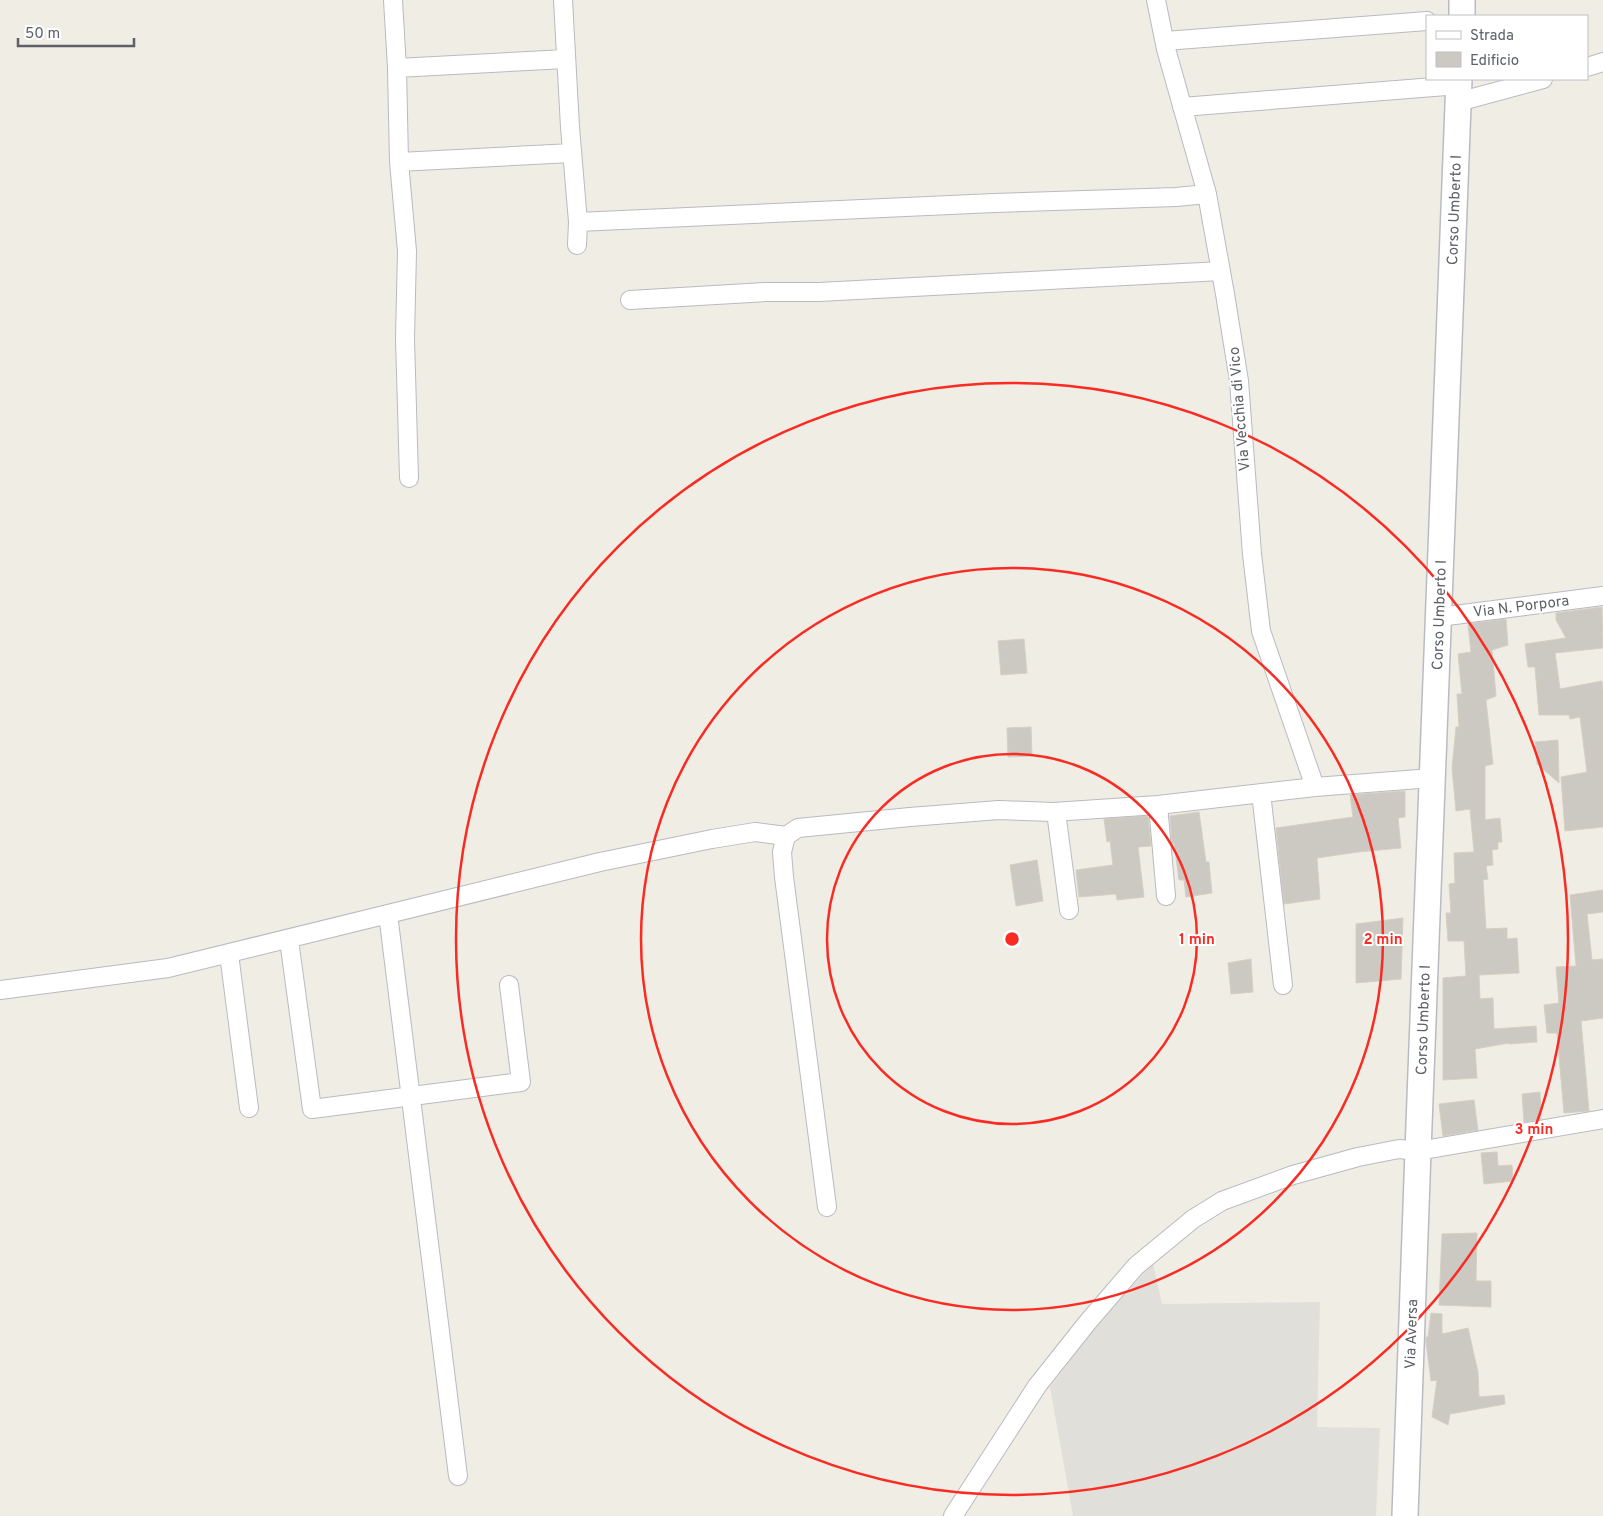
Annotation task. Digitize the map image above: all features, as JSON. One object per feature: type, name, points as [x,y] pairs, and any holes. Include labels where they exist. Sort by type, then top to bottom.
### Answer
[{"type":"main road","points":[[1462,0],[1462,15]]},
{"type":"main road","name":"Corso Umberto I","points":[[1418,1151],[1459,88]]},
{"type":"main road","name":"Via Aversa","points":[[1405,1516],[1418,1151]]},
{"type":"street","points":[[393,0],[399,162],[408,251],[405,339],[409,478]]},
{"type":"street","points":[[564,0],[566,59],[578,222],[577,245]]},
{"type":"street","name":"Via Vecchia di Vico","points":[[1156,0],[1182,107],[1207,194],[1221,271],[1239,381],[1251,544],[1261,631],[1315,787]]},
{"type":"street","points":[[1165,41],[1426,21]]},
{"type":"street","points":[[397,68],[566,59]]},
{"type":"street","points":[[1588,67],[1603,62]]},
{"type":"street","points":[[1182,107],[1459,88],[1534,80]]},
{"type":"street","points":[[399,162],[572,153]]},
{"type":"street","points":[[578,222],[994,202],[1176,197],[1207,194]]},
{"type":"street","points":[[630,300],[1221,271]]},
{"type":"street","name":"Via N. Porpora","points":[[1439,617],[1603,596]]},
{"type":"street","points":[[0,990],[168,968],[289,940],[600,862],[755,832],[786,836],[798,828],[910,817],[999,810],[1056,812],[1158,805],[1315,787],[1432,778]]},
{"type":"street","points":[[1261,793],[1283,985]]},
{"type":"street","points":[[1158,805],[1166,896]]},
{"type":"street","points":[[1056,812],[1069,910]]},
{"type":"street","points":[[786,836],[782,852],[784,877],[826,1207]]},
{"type":"street","points":[[388,914],[458,1476]]},
{"type":"street","points":[[289,940],[312,1109],[521,1082],[509,985]]},
{"type":"street","points":[[229,954],[249,1108]]},
{"type":"street","points":[[953,1516],[1037,1386],[1086,1323],[1136,1266],[1193,1219],[1222,1201],[1293,1175],[1358,1156],[1399,1149],[1418,1151],[1603,1119]]},
{"type":"shaded area","points":[[1153,1263],[1162,1304],[1320,1302],[1317,1427],[1380,1428],[1376,1516],[1073,1516],[1050,1387],[1091,1333]]},
{"type":"building","points":[[1602,607],[1603,648],[1555,653],[1560,689],[1602,681],[1603,690],[1603,827],[1565,831],[1561,777],[1587,772],[1580,717],[1570,719],[1569,715],[1539,715],[1535,667],[1528,667],[1525,644],[1566,638],[1556,620],[1556,613]]},
{"type":"building","points":[[1506,619],[1508,645],[1492,650],[1496,696],[1486,700],[1493,764],[1485,766],[1485,820],[1500,818],[1502,842],[1498,842],[1498,849],[1492,850],[1493,865],[1486,866],[1488,879],[1483,880],[1486,929],[1507,928],[1507,939],[1517,938],[1519,973],[1479,975],[1480,999],[1493,998],[1494,1029],[1536,1026],[1537,1042],[1509,1043],[1475,1049],[1477,1078],[1443,1080],[1443,978],[1466,976],[1464,941],[1448,941],[1446,913],[1451,913],[1449,884],[1455,883],[1454,853],[1474,852],[1470,809],[1456,811],[1452,768],[1456,727],[1459,727],[1457,694],[1462,694],[1458,654],[1471,652],[1468,624]]},
{"type":"building","points":[[1024,639],[1027,673],[1001,675],[998,641]]},
{"type":"building","points":[[1031,727],[1032,756],[1008,757],[1007,728]]},
{"type":"building","points":[[1558,740],[1559,783],[1537,764],[1535,742]]},
{"type":"building","points":[[1405,791],[1405,817],[1398,818],[1401,848],[1317,858],[1320,899],[1284,904],[1276,828],[1353,817],[1350,795]]},
{"type":"building","points":[[1199,812],[1206,862],[1209,862],[1212,893],[1186,897],[1184,880],[1179,880],[1174,843],[1172,844],[1170,816]]},
{"type":"building","points":[[1148,816],[1151,846],[1138,847],[1144,897],[1117,900],[1116,894],[1079,897],[1076,870],[1113,865],[1110,841],[1107,842],[1104,819]]},
{"type":"building","points":[[1037,860],[1043,901],[1016,906],[1010,865]]},
{"type":"building","points":[[1603,890],[1603,912],[1587,914],[1592,960],[1603,959],[1603,1018],[1581,1021],[1589,1111],[1564,1113],[1557,1033],[1547,1033],[1544,1005],[1559,1003],[1556,967],[1576,966],[1570,895]]},
{"type":"building","points":[[1403,918],[1401,979],[1356,983],[1356,924]]},
{"type":"building","points":[[1251,959],[1253,992],[1231,994],[1228,963]]},
{"type":"building","points":[[1540,1092],[1541,1119],[1524,1122],[1522,1094]]},
{"type":"building","points":[[1474,1100],[1478,1130],[1443,1136],[1439,1104]]},
{"type":"building","points":[[1497,1152],[1498,1166],[1512,1165],[1513,1181],[1484,1184],[1481,1153]]},
{"type":"building","points":[[1477,1233],[1476,1281],[1491,1281],[1491,1307],[1439,1305],[1442,1234]]},
{"type":"building","points":[[1431,1313],[1442,1314],[1442,1334],[1468,1328],[1478,1372],[1479,1397],[1504,1395],[1505,1404],[1450,1414],[1448,1425],[1432,1417],[1437,1380],[1431,1381],[1426,1342]]}]
